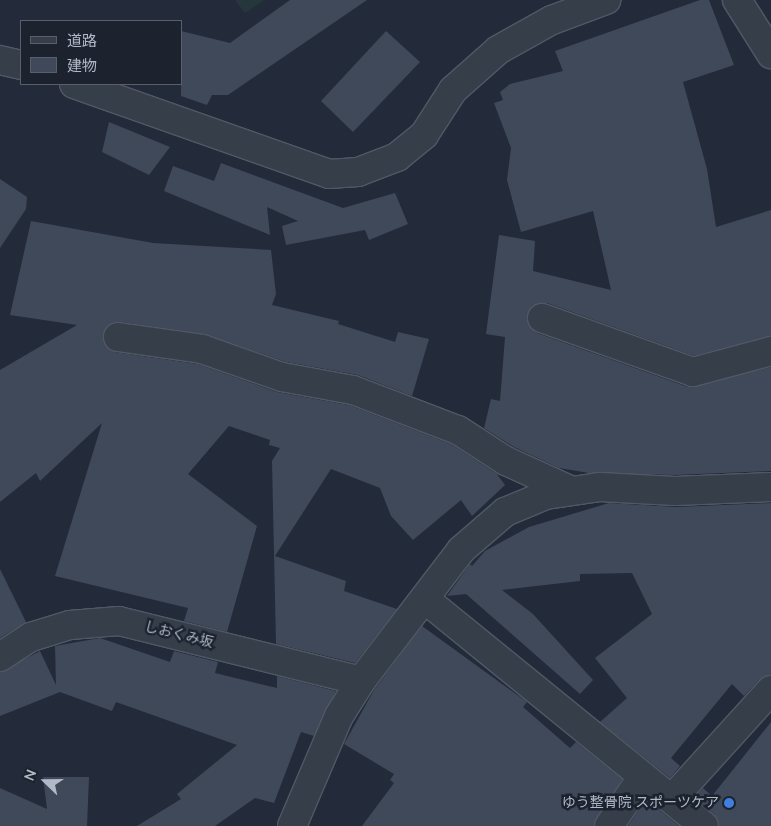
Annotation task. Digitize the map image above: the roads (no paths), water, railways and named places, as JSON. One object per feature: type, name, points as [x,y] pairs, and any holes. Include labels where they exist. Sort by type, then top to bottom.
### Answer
[{"type":"street","points":[[77,85],[329,174],[358,172],[397,157],[424,136],[453,90],[498,50],[552,20],[606,0]]},
{"type":"street","points":[[737,0],[771,54]]},
{"type":"street","points":[[0,60],[20,64]]},
{"type":"street","points":[[542,318],[693,372],[771,351]]},
{"type":"street","points":[[118,337],[202,349],[282,377],[353,390],[458,430],[506,461],[572,492]]},
{"type":"street","points":[[292,826],[339,716],[361,681],[426,600],[461,550],[505,512],[546,495],[600,487],[675,491],[771,487]]},
{"type":"street","points":[[426,600],[704,826]]},
{"type":"street","name":"しおくみ坂","points":[[0,657],[31,637],[70,625],[119,622],[361,681]]},
{"type":"street","points":[[672,799],[771,690]]},
{"type":"street","points":[[609,826],[644,776]]},
{"type":"place","name":"ゆう整骨院 スポーツケア","points":[[729,803]]}]
